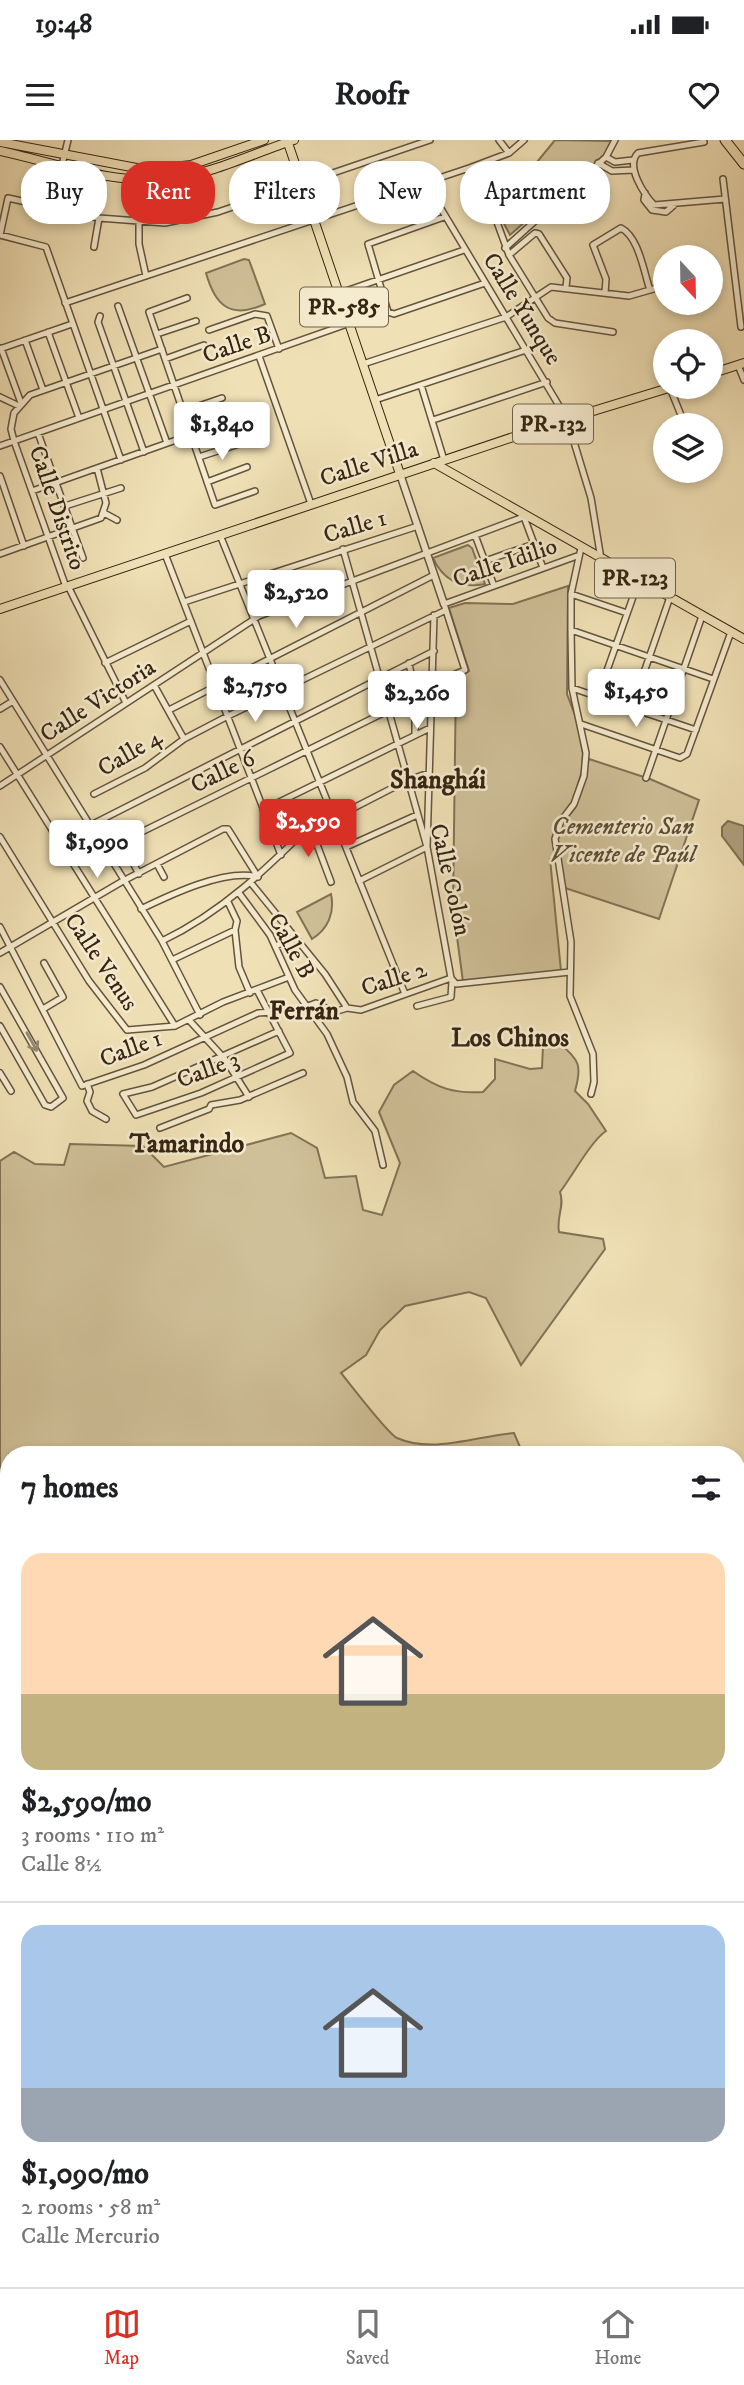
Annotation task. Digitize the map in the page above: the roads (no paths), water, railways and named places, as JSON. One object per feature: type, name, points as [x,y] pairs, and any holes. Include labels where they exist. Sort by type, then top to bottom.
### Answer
[{"type":"highway","points":[[725,140],[744,164]]},
{"type":"main road","points":[[107,166],[170,169],[264,140]]},
{"type":"main road","points":[[107,175],[169,179],[199,173],[290,141]]},
{"type":"main road","name":"PR-585","points":[[290,141],[296,161]]},
{"type":"main road","points":[[0,142],[63,161]]},
{"type":"main road","points":[[0,151],[63,161]]},
{"type":"main road","name":"PR-585","points":[[315,224],[400,474]]},
{"type":"main road","points":[[723,370],[741,364]]},
{"type":"main road","name":"Calle Villa","points":[[0,609],[400,474],[653,393]]},
{"type":"main road","name":"PR-123","points":[[434,463],[579,552],[601,559],[744,639]]},
{"type":"street","points":[[63,161],[68,140]]},
{"type":"street","points":[[340,170],[430,140]]},
{"type":"street","points":[[499,140],[509,153]]},
{"type":"street","points":[[487,161],[509,153],[524,140]]},
{"type":"street","points":[[601,161],[606,157],[615,140]]},
{"type":"street","points":[[704,142],[638,153],[633,160],[634,170],[654,205],[725,199]]},
{"type":"street","points":[[606,157],[615,162],[633,160]]},
{"type":"street","points":[[610,170],[634,170]]},
{"type":"street","points":[[723,179],[741,327]]},
{"type":"street","points":[[21,201],[8,198],[0,235],[46,247],[121,460]]},
{"type":"street","name":"Calle Yunque","points":[[446,222],[547,382],[567,419],[588,485],[601,559]]},
{"type":"street","points":[[94,247],[98,224]]},
{"type":"street","points":[[139,224],[139,244],[146,276]]},
{"type":"street","points":[[65,303],[302,224]]},
{"type":"street","points":[[423,224],[370,243],[368,250],[388,312],[392,314],[485,284]]},
{"type":"street","points":[[497,224],[509,255],[534,296],[555,323],[613,332]]},
{"type":"street","points":[[505,248],[531,224]]},
{"type":"street","points":[[605,293],[606,279],[593,245],[621,228],[627,230],[636,248],[650,290]]},
{"type":"street","points":[[509,255],[535,233],[539,233],[567,278],[566,287]]},
{"type":"street","points":[[340,293],[464,250]]},
{"type":"street","points":[[363,364],[506,317],[551,287],[629,296],[653,289]]},
{"type":"street","points":[[187,298],[149,312],[215,505],[255,491]]},
{"type":"street","points":[[118,306],[167,443]]},
{"type":"street","points":[[209,330],[255,314],[267,316],[279,349]]},
{"type":"street","points":[[100,316],[98,322],[144,452]]},
{"type":"street","points":[[157,334],[196,321]]},
{"type":"street","name":"Calle B","points":[[0,446],[350,323]]},
{"type":"street","points":[[20,405],[1,348],[72,324]]},
{"type":"street","points":[[48,332],[79,418]]},
{"type":"street","points":[[25,340],[43,390]]},
{"type":"street","points":[[166,359],[204,345]]},
{"type":"street","points":[[14,441],[11,422],[20,405],[30,395],[162,349]]},
{"type":"street","points":[[375,400],[526,350]]},
{"type":"street","points":[[259,356],[311,504]]},
{"type":"street","points":[[741,364],[744,380]]},
{"type":"street","points":[[433,420],[547,382]]},
{"type":"street","points":[[421,385],[444,460]]},
{"type":"street","points":[[0,397],[20,405]]},
{"type":"street","points":[[184,411],[222,398]]},
{"type":"street","points":[[32,491],[230,421]]},
{"type":"street","points":[[38,433],[83,558]]},
{"type":"street","name":"Calle Distrito","points":[[14,441],[67,586],[126,703]]},
{"type":"street","points":[[199,457],[239,444]]},
{"type":"street","points":[[207,482],[247,467]]},
{"type":"street","points":[[97,468],[105,493],[104,513]]},
{"type":"street","name":"PR-585","points":[[400,474],[445,607]]},
{"type":"street","points":[[0,476],[24,546]]},
{"type":"street","points":[[65,506],[121,488]]},
{"type":"street","points":[[104,513],[117,520]]},
{"type":"street","points":[[0,554],[93,521],[104,513]]},
{"type":"street","points":[[525,517],[543,569]]},
{"type":"street","name":"Calle Victoria","points":[[0,786],[253,619],[426,551],[525,517]]},
{"type":"street","name":"Calle 1","points":[[184,602],[418,526]]},
{"type":"street","points":[[475,535],[494,586]]},
{"type":"street","points":[[219,536],[405,994]]},
{"type":"street","points":[[485,561],[534,544]]},
{"type":"street","name":"Calle Colón","points":[[343,549],[428,847],[452,979]]},
{"type":"street","points":[[579,552],[571,594],[572,688],[586,753],[584,776],[574,804],[561,821],[555,839],[571,942],[571,1001],[593,1054],[594,1082],[591,1094]]},
{"type":"street","name":"Calle Idilio","points":[[445,607],[579,552]]},
{"type":"street","points":[[165,554],[281,855]]},
{"type":"street","points":[[169,710],[434,575]]},
{"type":"street","points":[[598,696],[639,580]]},
{"type":"street","points":[[571,594],[626,613]]},
{"type":"street","points":[[632,707],[670,597]]},
{"type":"street","name":"Calle 4","points":[[94,794],[145,768],[184,739],[281,688],[434,615],[445,607]]},
{"type":"street","name":"Calle 6","points":[[105,850],[465,670],[445,607]]},
{"type":"street","points":[[359,881],[428,847],[434,615]]},
{"type":"street","points":[[646,778],[702,616]]},
{"type":"street","points":[[105,663],[191,621]]},
{"type":"street","points":[[571,629],[713,678]]},
{"type":"street","points":[[581,724],[680,758],[687,754],[731,632]]},
{"type":"street","points":[[91,825],[293,720],[434,651]]},
{"type":"street","points":[[410,663],[415,696],[415,734]]},
{"type":"street","points":[[0,680],[162,942],[200,1015]]},
{"type":"street","points":[[155,685],[184,739]]},
{"type":"street","points":[[572,688],[696,730]]},
{"type":"street","points":[[0,709],[13,701]]},
{"type":"street","points":[[263,810],[430,728]]},
{"type":"street","points":[[0,747],[175,1026],[223,1002],[289,977]]},
{"type":"street","points":[[334,818],[408,780],[429,773]]},
{"type":"street","points":[[162,942],[200,922],[239,893],[329,807]]},
{"type":"street","points":[[346,847],[417,815]]},
{"type":"street","points":[[310,826],[331,882]]},
{"type":"street","points":[[0,953],[123,881],[226,828],[258,877]]},
{"type":"street","name":"Calle Venus","points":[[0,837],[89,981],[127,1031],[175,1026]]},
{"type":"street","points":[[133,863],[139,874]]},
{"type":"street","points":[[157,864],[164,877]]},
{"type":"street","points":[[141,909],[222,879],[250,875],[258,877]]},
{"type":"street","points":[[251,883],[325,974],[347,1008]]},
{"type":"street","name":"Calle B","points":[[239,893],[276,946],[289,977],[331,1042],[347,1077],[354,1102],[375,1131],[383,1165]]},
{"type":"street","points":[[230,900],[238,923],[235,930],[239,967],[250,993]]},
{"type":"street","points":[[0,927],[90,1092],[87,1101],[92,1111],[106,1119]]},
{"type":"street","points":[[172,960],[235,930]]},
{"type":"street","points":[[276,946],[293,937]]},
{"type":"street","points":[[43,1009],[63,997],[44,962]]},
{"type":"street","name":"Calle 2","points":[[306,1006],[321,1003],[334,1012],[347,1008],[362,1010],[452,979],[456,984],[570,972]]},
{"type":"street","points":[[417,1006],[451,997],[452,979]]},
{"type":"street","points":[[0,987],[63,1098],[51,1107],[45,1105],[0,1026]]},
{"type":"street","points":[[222,1056],[279,1031],[257,990]]},
{"type":"street","name":"Calle 1","points":[[85,1085],[144,1065],[258,1013],[296,1010],[306,1006]]},
{"type":"street","points":[[189,1020],[222,1056],[249,1097]]},
{"type":"street","name":"Calle 3","points":[[222,1056],[152,1087],[123,1094],[136,1115],[237,1077],[290,1053],[279,1031]]},
{"type":"street","points":[[0,1073],[11,1091]]},
{"type":"street","points":[[160,1128],[209,1109],[211,1105],[249,1097],[303,1073]]},
{"type":"district","name":"Shanghái","points":[[438,780]]},
{"type":"district","name":"Ferrán","points":[[304,1011]]},
{"type":"district","name":"Los Chinos","points":[[510,1038]]},
{"type":"district","name":"Tamarindo","points":[[187,1144]]},
{"type":"park label","name":"Cementerio San Vicente de Paúl","points":[[623,841]]}]
